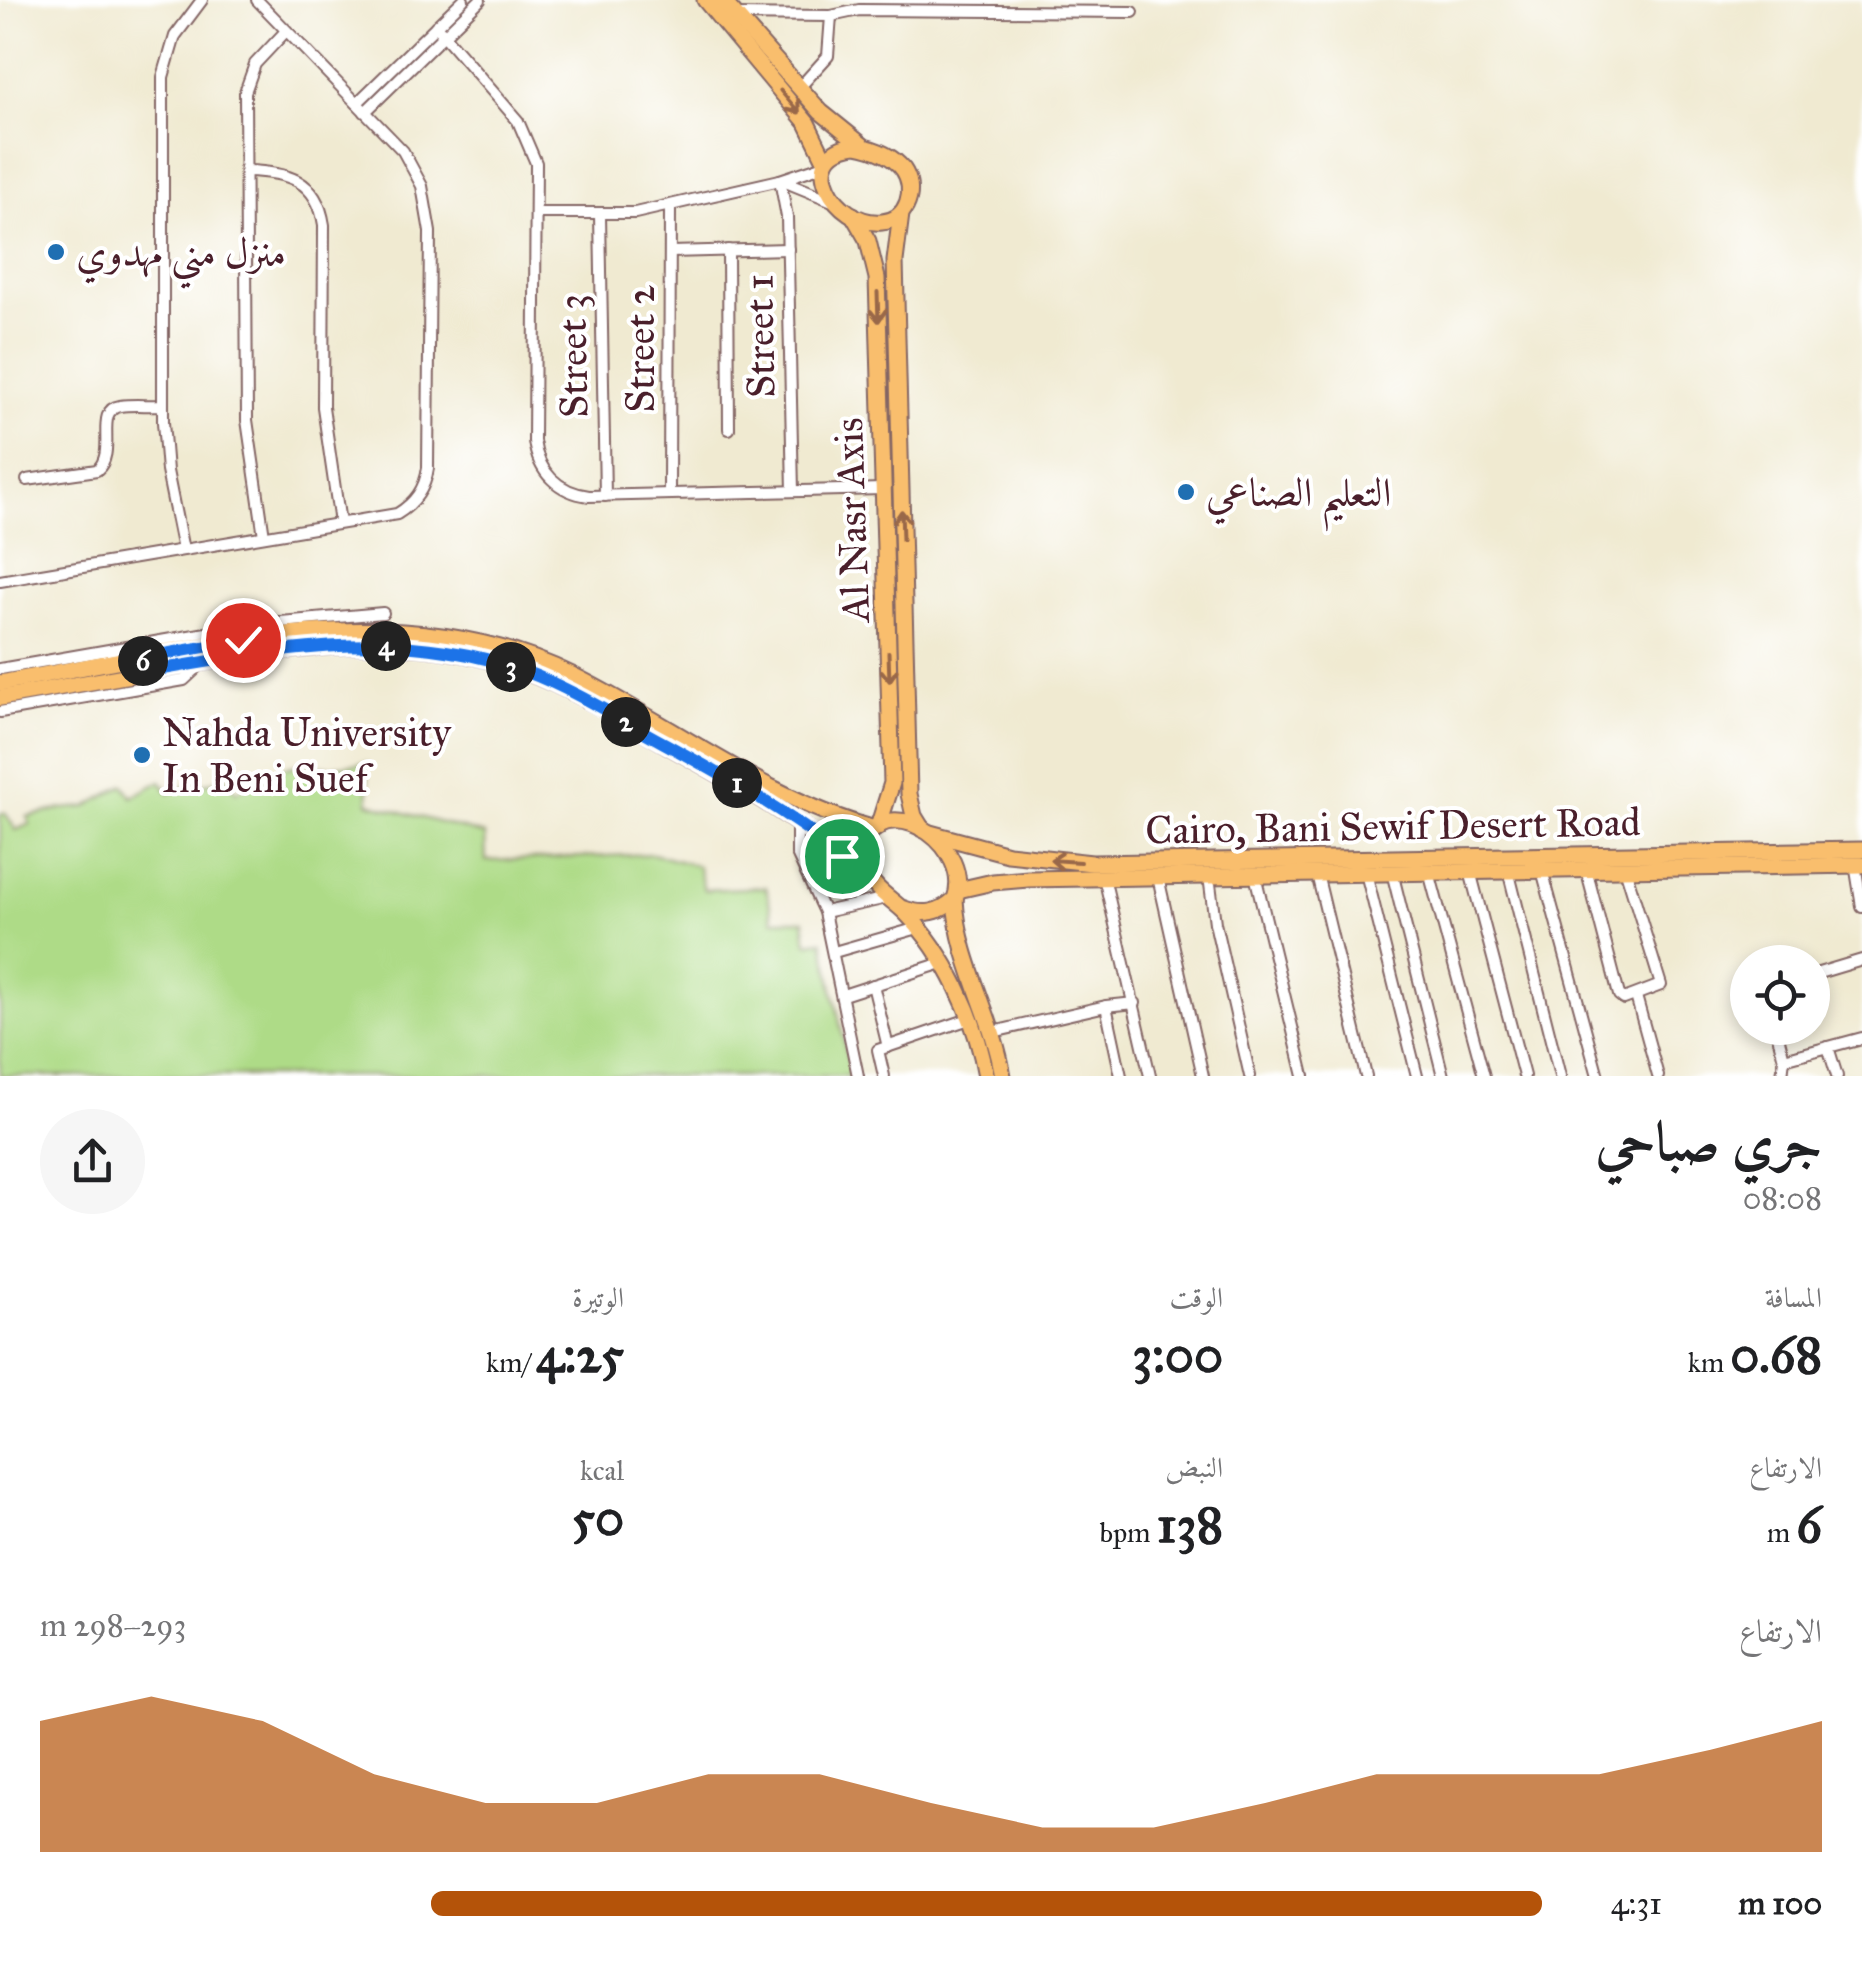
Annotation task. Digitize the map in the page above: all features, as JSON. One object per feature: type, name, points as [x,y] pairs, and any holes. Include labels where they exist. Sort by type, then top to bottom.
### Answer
[{"type":"main road","points":[[705,0],[808,123],[826,164],[826,188],[836,202],[852,215],[877,223],[902,214],[910,196],[904,171],[829,121],[722,0]]},
{"type":"main road","points":[[826,164],[838,149],[862,146]]},
{"type":"main road","name":"Al Nasr Axis","points":[[902,214],[894,261],[909,794],[914,816],[925,831]]},
{"type":"main road","name":"Al Nasr Axis","points":[[852,215],[868,241],[876,268],[892,783],[876,828]]},
{"type":"main road","points":[[0,698],[302,626],[458,637],[513,652],[570,674],[744,764],[814,808],[876,828]]},
{"type":"main road","points":[[0,683],[144,665],[203,663],[276,650],[350,645],[419,648],[479,658],[524,671],[566,690],[756,794],[797,821],[902,908],[927,914],[939,910],[956,894]]},
{"type":"main road","points":[[874,886],[862,856],[867,838],[876,828],[898,822],[925,831],[948,850],[958,876],[958,930],[993,1032],[1002,1076]]},
{"type":"main road","name":"Cairo, Bani Sewif Desert Road","points":[[925,831],[978,848],[1029,858],[1113,863],[1513,865],[1858,858]]},
{"type":"main road","points":[[1028,878],[1029,858]]},
{"type":"main road","name":"Cairo, Bani Sewif Desert Road","points":[[956,894],[993,882],[1028,878],[1470,871],[1513,865],[1542,870],[1586,869],[1858,858]]},
{"type":"main road","points":[[902,908],[952,982],[969,1019],[986,1076]]},
{"type":"main road","points":[[952,982],[956,971],[970,972]]},
{"type":"street","points":[[183,550],[168,471],[162,405],[163,77],[175,36],[202,0]]},
{"type":"street","points":[[0,581],[404,510],[420,492],[428,468],[429,210],[422,186],[411,162],[256,0]]},
{"type":"street","points":[[440,31],[463,0]]},
{"type":"street","points":[[361,107],[440,31],[480,0]]},
{"type":"street","points":[[736,16],[832,16],[895,6],[1030,6],[1133,12]]},
{"type":"street","points":[[799,88],[828,56],[832,16]]},
{"type":"street","points":[[264,536],[247,420],[245,100],[248,78],[259,58],[286,31]]},
{"type":"street","points":[[440,31],[524,130],[536,163],[534,448],[543,470],[559,486],[581,496],[884,489]]},
{"type":"street","points":[[537,213],[635,213],[780,180],[826,164]]},
{"type":"street","points":[[246,171],[276,172],[293,178],[312,194],[323,218],[323,407],[340,523]]},
{"type":"street","points":[[780,180],[836,202]]},
{"type":"street","name":"Street 1","points":[[780,180],[787,208],[793,492]]},
{"type":"street","name":"Street 2","points":[[669,494],[670,204]]},
{"type":"street","name":"Street 3","points":[[600,214],[605,496]]},
{"type":"street","points":[[670,252],[788,249]]},
{"type":"street","points":[[728,250],[729,430]]},
{"type":"street","points":[[27,480],[96,470],[108,456],[106,417],[110,410],[118,406],[162,405]]},
{"type":"street","points":[[0,669],[382,613]]},
{"type":"street","points":[[0,712],[178,682],[203,663]]},
{"type":"street","points":[[797,821],[797,854],[824,912],[858,1076]]},
{"type":"street","points":[[1858,858],[1862,907]]},
{"type":"street","points":[[1513,865],[1560,1076]]},
{"type":"street","points":[[1586,869],[1618,995],[1624,1000],[1659,988],[1661,983],[1624,868]]},
{"type":"street","points":[[1542,870],[1598,1076]]},
{"type":"street","points":[[1470,871],[1524,1076]]},
{"type":"street","points":[[1392,872],[1443,1076]]},
{"type":"street","points":[[1429,872],[1484,1076]]},
{"type":"street","points":[[1366,873],[1417,1076]]},
{"type":"street","points":[[1316,874],[1366,1076]]},
{"type":"street","points":[[1255,875],[1304,1076]]},
{"type":"street","points":[[1158,876],[1204,1076]]},
{"type":"street","points":[[1209,876],[1215,922],[1250,1076]]},
{"type":"street","points":[[1104,878],[1150,1076]]},
{"type":"street","points":[[824,912],[887,898]]},
{"type":"street","points":[[834,952],[918,928]]},
{"type":"street","points":[[1830,970],[1862,960]]},
{"type":"street","points":[[843,995],[942,963]]},
{"type":"street","points":[[873,986],[888,1047]]},
{"type":"street","points":[[1636,996],[1658,1076]]},
{"type":"street","points":[[993,1032],[1135,1003]]},
{"type":"street","points":[[1106,1006],[1121,1076]]},
{"type":"street","points":[[1402,1020],[1428,1018]]},
{"type":"street","points":[[884,1076],[878,1052],[969,1019]]},
{"type":"street","points":[[1784,1059],[1861,1040]]},
{"type":"street","points":[[1780,1045],[1782,1076]]},
{"type":"street","points":[[1828,1048],[1837,1076]]},
{"type":"green space","points":[[367,763],[369,803],[485,835],[486,861],[653,854],[698,866],[704,890],[766,887],[773,920],[804,920],[807,943],[823,941],[851,1076],[0,1076],[0,814],[5,813],[16,830],[30,824],[27,817],[86,807],[124,785],[132,797],[161,781],[169,793],[199,781],[202,785],[226,777],[236,792],[284,768]]},
{"type":"place","name":"منزل مني مهدوي","points":[[56,252]]},
{"type":"place","name":"التعليم الصناعي","points":[[1186,492]]},
{"type":"place","name":"Nahda University In Beni Suef","points":[[142,755]]},
{"type":"route","points":[[243,640],[142,658],[145,672],[251,653],[325,645],[419,648],[502,664],[566,690],[756,794],[842,856]]}]
